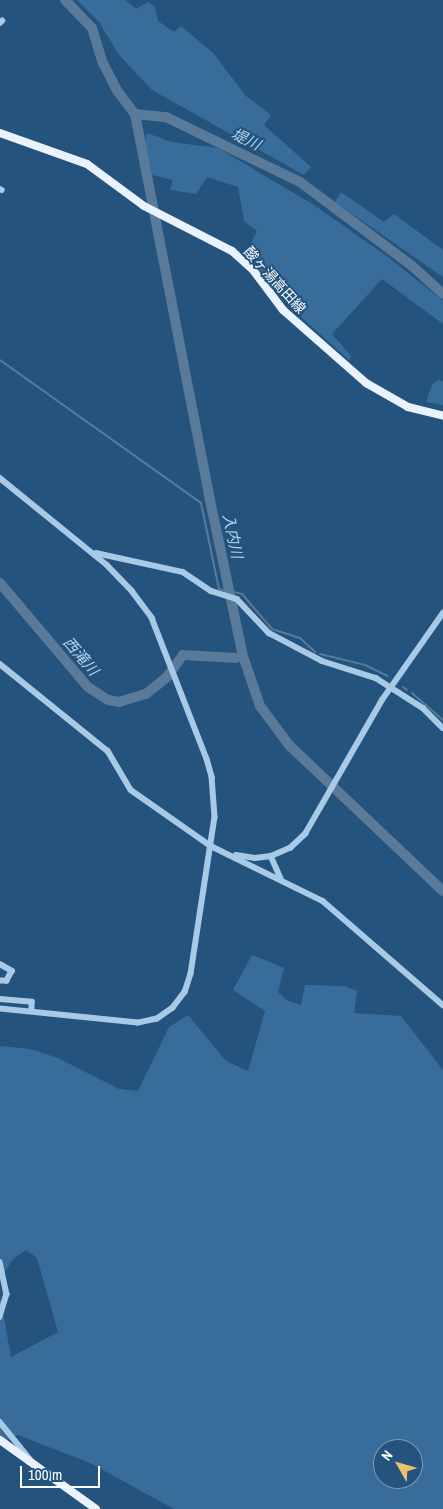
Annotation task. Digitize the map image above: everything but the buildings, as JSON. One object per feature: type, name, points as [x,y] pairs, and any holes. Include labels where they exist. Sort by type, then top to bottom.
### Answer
[{"type":"main road","name":"酸ヶ湯高田線","points":[[0,132],[87,164],[144,206],[232,251],[252,270],[283,310],[366,383],[408,407],[443,416]]},
{"type":"main road","points":[[0,1440],[96,1509]]},
{"type":"street","points":[[0,478],[94,553],[142,604],[172,666],[212,777],[215,817],[191,974],[185,992],[173,1008],[157,1019],[138,1023],[0,1009]]},
{"type":"street","points":[[94,553],[183,572],[211,591],[238,599],[268,633],[322,661],[376,678],[423,708],[443,728]]},
{"type":"street","points":[[227,854],[255,858],[272,856],[290,848],[305,834],[392,687],[443,613]]},
{"type":"street","points":[[0,664],[108,751],[132,790],[211,846],[323,901],[443,1005]]},
{"type":"street","points":[[272,856],[277,873],[284,882]]},
{"type":"street","points":[[0,964],[12,972],[7,981],[0,981]]},
{"type":"street","points":[[0,999],[32,1002],[32,1011]]},
{"type":"street","points":[[0,1262],[5,1274],[7,1294],[0,1317]]},
{"type":"street","points":[[0,1422],[37,1466]]},
{"type":"shaded area","points":[[77,0],[125,0],[136,9],[148,2],[155,7],[158,21],[174,32],[181,26],[213,53],[246,96],[271,115],[264,125],[311,167],[304,175],[152,90],[119,55],[99,22]]},
{"type":"shaded area","points":[[147,133],[171,142],[218,148],[314,205],[388,257],[443,301],[443,324],[382,279],[332,334],[351,356],[349,360],[290,307],[246,253],[257,231],[244,221],[238,187],[207,177],[196,194],[170,190],[173,180],[152,175],[145,142]]},
{"type":"shaded area","points":[[341,192],[384,222],[394,214],[443,250],[443,277],[335,202]]},
{"type":"shaded area","points":[[438,380],[443,381],[443,405],[426,402],[432,385]]},
{"type":"shaded area","points":[[252,955],[284,968],[278,992],[286,1000],[301,1005],[305,985],[345,986],[357,991],[354,1013],[401,1016],[443,1070],[443,1509],[174,1509],[90,1463],[18,1435],[0,1443],[0,1296],[11,1357],[58,1332],[37,1258],[26,1250],[13,1259],[0,1279],[0,1046],[30,1049],[58,1058],[119,1089],[138,1091],[169,1027],[188,1015],[226,1061],[248,1071],[265,1011],[233,990]]},
{"type":"waterway","name":"堤川","points":[[65,0],[92,28],[103,63],[116,89],[135,114],[166,117],[300,182],[411,265],[443,294]]},
{"type":"waterway","name":"入内川","points":[[135,114],[213,514],[243,656],[260,706],[289,745],[443,891]]},
{"type":"waterway","points":[[0,360],[201,503],[219,589],[242,594],[272,629],[300,638],[315,652]]},
{"type":"waterway","name":"西滝川","points":[[0,583],[88,687],[108,700],[119,702],[146,694],[167,677],[183,655],[236,658]]},
{"type":"waterway","points":[[320,654],[365,665],[388,676]]},
{"type":"waterway","points":[[403,687],[407,690]]},
{"type":"waterway","points":[[412,693],[443,720]]}]
